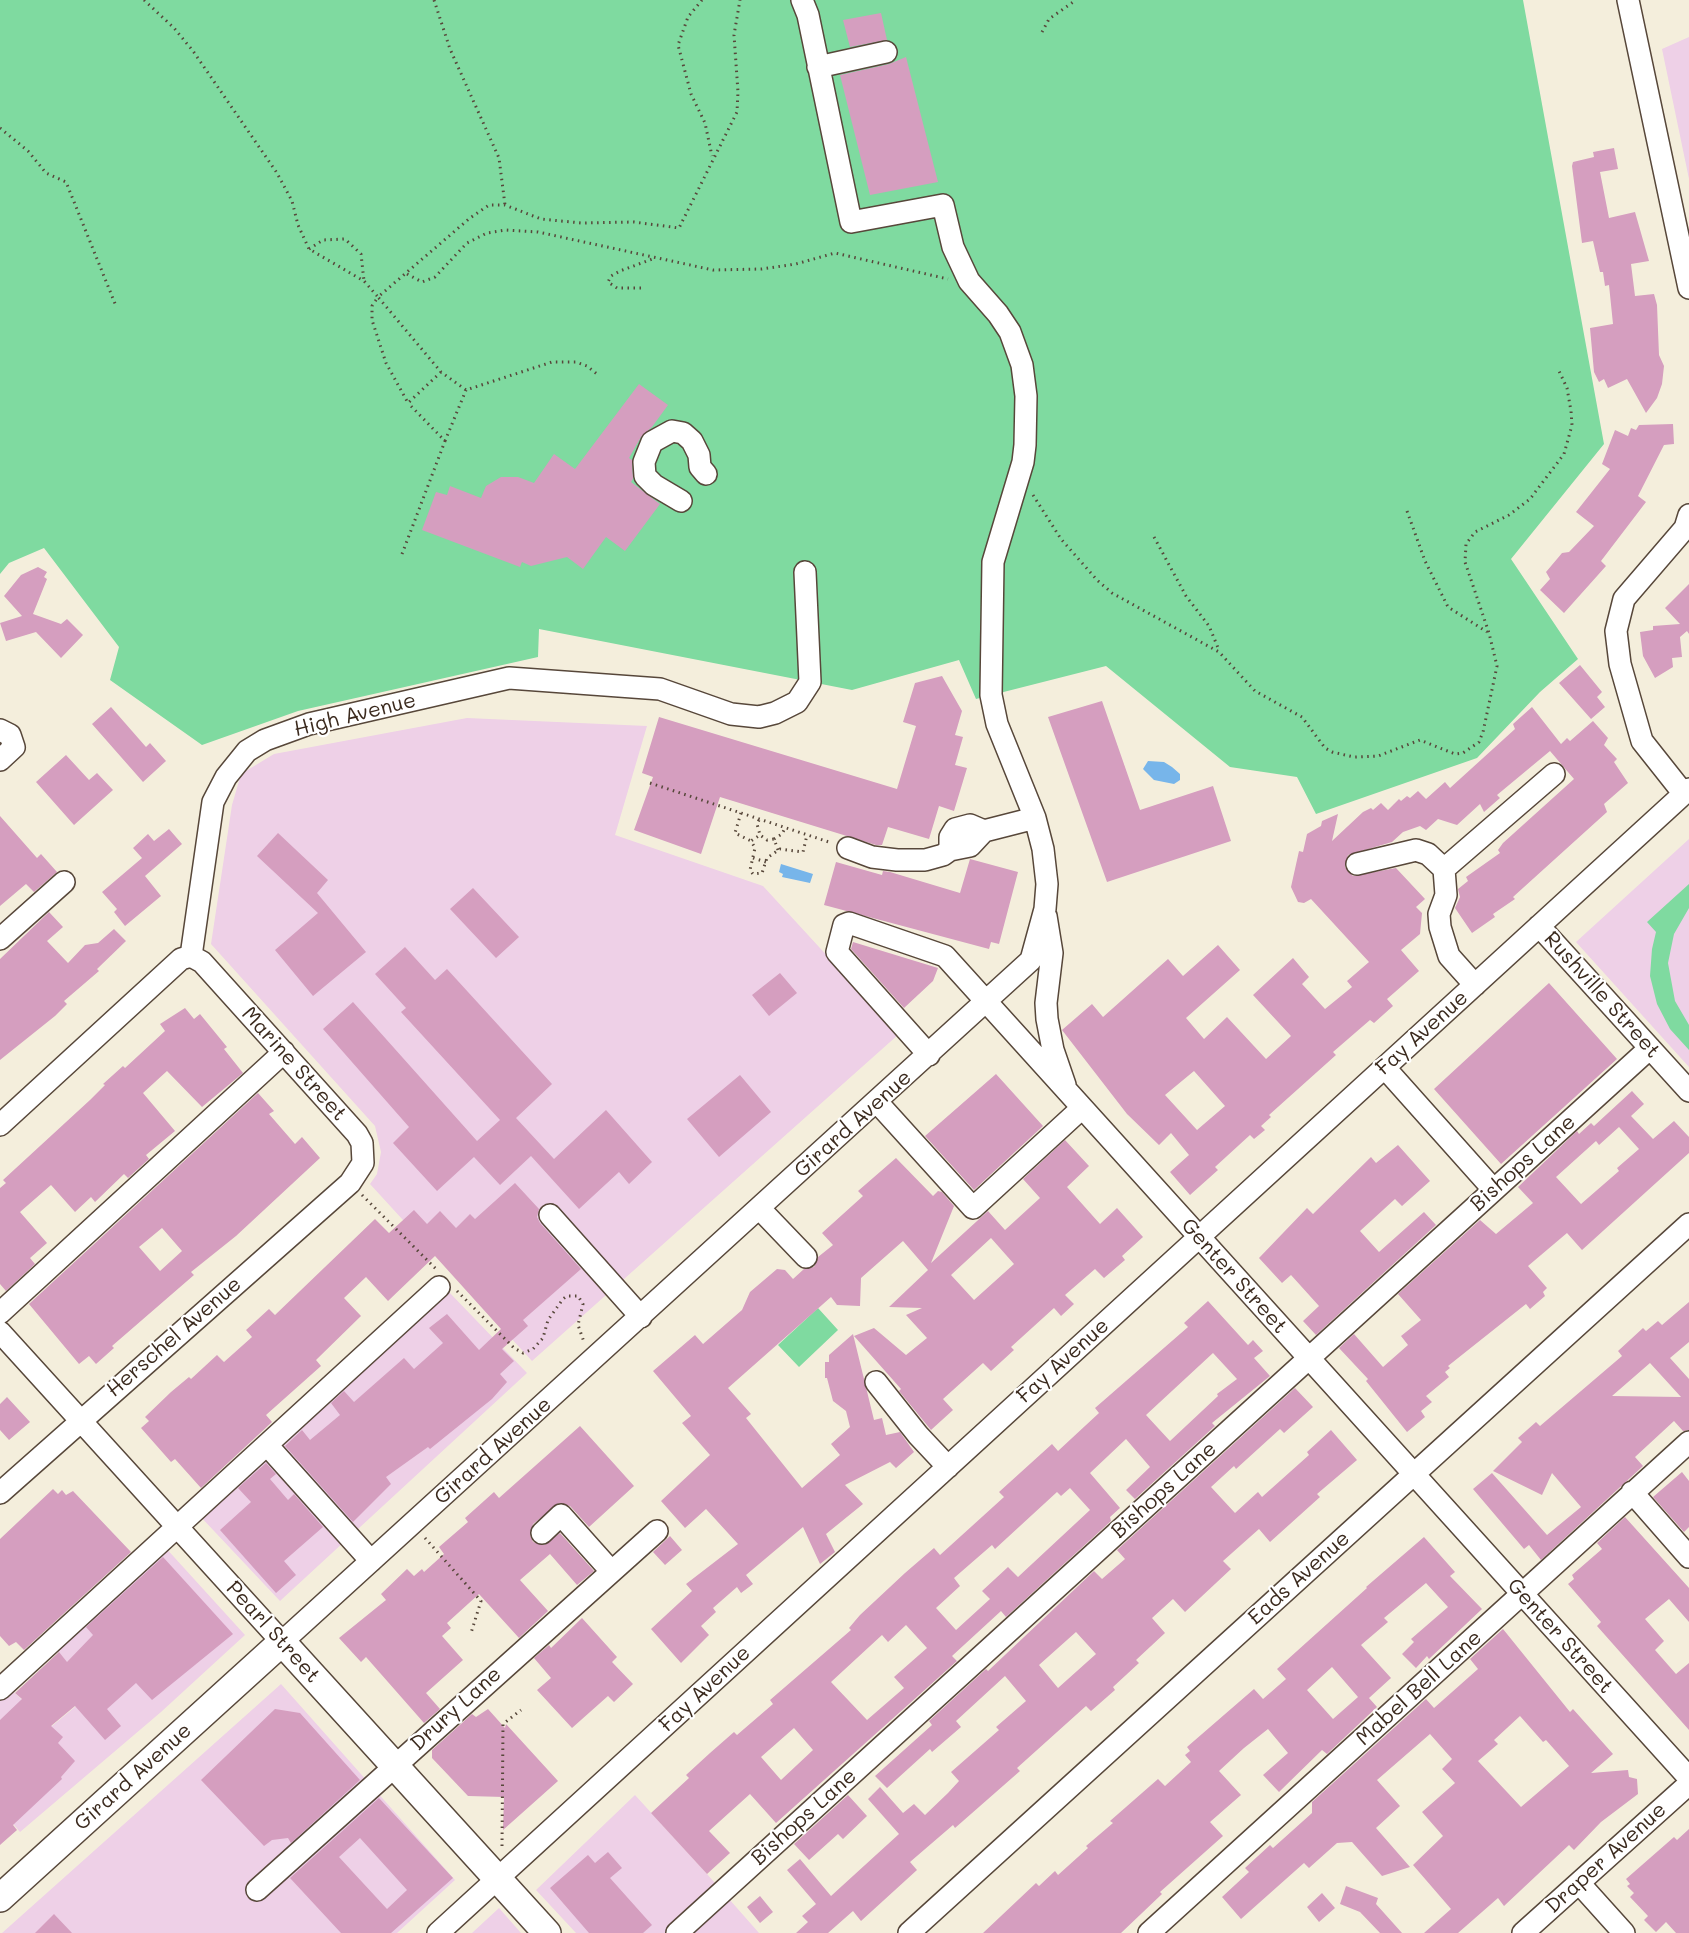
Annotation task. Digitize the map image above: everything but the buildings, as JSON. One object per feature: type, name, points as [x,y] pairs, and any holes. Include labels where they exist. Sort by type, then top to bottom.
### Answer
[{"type":"main road","name":"Pearl Street","points":[[282,1642],[547,1933]]},
{"type":"main road","name":"Girard Avenue","points":[[0,1898],[282,1642]]},
{"type":"street","points":[[802,0],[808,15],[852,222],[943,205],[952,247],[969,281],[998,314],[1010,332],[1022,365],[1026,426],[1019,474],[993,562],[991,695],[997,724],[1035,818],[1043,849],[1047,884],[1045,909],[1030,960],[986,1003]]},
{"type":"street","points":[[1628,0],[1689,288]]},
{"type":"street","points":[[818,67],[886,52]]},
{"type":"street","points":[[681,501],[654,485],[645,476],[644,462],[652,442],[672,431],[683,433],[692,441],[699,454],[700,467],[706,474]]},
{"type":"street","points":[[1686,792],[1642,741],[1620,664],[1616,631],[1624,599],[1685,528],[1689,515]]},
{"type":"street","name":"High Avenue","points":[[191,956],[213,802],[226,777],[247,751],[265,740],[309,724],[509,678],[660,689],[731,714],[759,717],[775,713],[797,702],[810,682],[805,572]]},
{"type":"street","points":[[0,730],[10,735],[14,747],[0,760]]},
{"type":"street","points":[[1444,870],[1554,774]]},
{"type":"street","name":"Fay Avenue","points":[[438,1933],[1686,792]]},
{"type":"street","points":[[848,848],[872,857],[924,860],[943,855],[950,850],[950,837],[955,829],[970,825],[984,831],[1035,818]]},
{"type":"street","points":[[1357,864],[1416,850],[1428,854],[1444,870],[1446,895],[1440,914],[1440,927],[1449,956],[1475,985]]},
{"type":"street","points":[[0,939],[64,882]]},
{"type":"street","points":[[877,1102],[973,1208],[1075,1101],[1053,1050],[1047,1019],[1046,1003],[1052,953],[1045,909]]},
{"type":"street","name":"Genter Street","points":[[929,1055],[837,952],[844,925],[849,924],[945,956],[1689,1778]]},
{"type":"street","name":"Rushville Street","points":[[1539,926],[1689,1090]]},
{"type":"street","points":[[0,1125],[181,959],[191,956]]},
{"type":"street","name":"Marine Street","points":[[191,956],[202,962],[284,1052],[362,1143],[363,1163],[350,1183]]},
{"type":"street","name":"Girard Avenue","points":[[282,1642],[986,1003]]},
{"type":"street","name":"Bishops Lane","points":[[677,1933],[1650,1048]]},
{"type":"street","points":[[0,1313],[284,1052]]},
{"type":"street","points":[[1385,1068],[1493,1189]]},
{"type":"street","name":"Herschel Avenue","points":[[0,1492],[350,1183]]},
{"type":"street","points":[[760,1209],[806,1257]]},
{"type":"street","points":[[550,1215],[641,1317]]},
{"type":"street","name":"Eads Avenue","points":[[909,1933],[1689,1224]]},
{"type":"street","points":[[0,1689],[445,1284]]},
{"type":"street","name":"Pearl Street","points":[[0,1332],[282,1642]]},
{"type":"street","points":[[876,1382],[918,1436],[948,1467]]},
{"type":"street","name":"Mabel Bell Lane","points":[[1149,1933],[1689,1442]]},
{"type":"street","points":[[267,1445],[371,1561]]},
{"type":"street","points":[[1632,1492],[1689,1557]]},
{"type":"street","points":[[542,1533],[561,1515],[611,1571]]},
{"type":"street","name":"Drury Lane","points":[[257,1890],[657,1531]]},
{"type":"street","name":"Draper Avenue","points":[[1523,1933],[1689,1784]]},
{"type":"street","points":[[1578,1883],[1624,1933]]},
{"type":"path","points":[[144,0],[174,28],[193,51],[277,172],[292,201],[298,225],[309,249],[364,281],[441,372],[466,390]]},
{"type":"path","points":[[434,0],[450,49],[499,158],[505,205]]},
{"type":"path","points":[[702,0],[688,17],[678,45],[691,94],[705,123],[713,158]]},
{"type":"path","points":[[445,441],[408,403],[386,363],[372,320],[372,306],[378,297],[470,218],[489,205],[505,205],[541,219],[581,223],[634,222],[679,228],[706,177],[738,107],[734,35],[740,0]]},
{"type":"path","points":[[1042,32],[1049,19],[1076,0]]},
{"type":"path","points":[[0,128],[28,151],[46,173],[66,182],[116,306]]},
{"type":"path","points":[[406,274],[422,282],[435,277],[467,243],[488,232],[506,230],[538,232],[713,270],[762,269],[796,264],[835,253],[936,278],[969,281]]},
{"type":"path","points":[[309,249],[324,240],[345,239],[361,254],[364,281]]},
{"type":"path","points":[[641,288],[617,288],[608,282],[611,276],[620,271],[656,257]]},
{"type":"path","points":[[402,554],[466,390],[552,362],[576,363],[587,366],[597,374]]},
{"type":"path","points":[[1019,474],[1061,539],[1097,580],[1112,593],[1219,652],[1255,691],[1302,717],[1332,752],[1354,757],[1378,756],[1420,740],[1455,754],[1472,748],[1479,742],[1496,676],[1494,652],[1489,633],[1467,570],[1466,544],[1475,532],[1509,515],[1530,499],[1564,454],[1572,425],[1572,411],[1567,388],[1559,371]]},
{"type":"path","points":[[408,403],[441,372]]},
{"type":"path","points":[[1407,511],[1418,546],[1448,608],[1489,633]]},
{"type":"path","points":[[1154,537],[1186,596],[1209,626],[1219,652]]},
{"type":"path","points":[[650,783],[848,848]]},
{"type":"path","points":[[741,813],[735,833],[751,841],[754,848],[750,870],[753,874],[762,873],[766,862],[778,850],[789,848],[803,852],[807,835]]},
{"type":"path","points":[[759,819],[757,824],[760,835],[767,840],[782,834],[785,828]]},
{"type":"path","points":[[751,841],[760,835]]},
{"type":"path","points":[[774,839],[778,850]]},
{"type":"path","points":[[753,858],[766,862]]},
{"type":"path","points":[[350,1183],[445,1284],[514,1348],[523,1353],[533,1349],[543,1338],[548,1320],[563,1299],[567,1296],[578,1296],[583,1304],[579,1331],[592,1360]]},
{"type":"path","points":[[412,1524],[481,1601],[471,1634]]},
{"type":"path","points":[[502,1846],[503,1724],[521,1710]]},
{"type":"shaded area","points":[[1689,37],[1689,179],[1662,49]]},
{"type":"shaded area","points":[[467,718],[647,726],[615,835],[763,886],[899,1034],[532,1361],[370,1184],[377,1174],[381,1152],[375,1126],[211,944],[232,805],[241,774],[274,754]]},
{"type":"shaded area","points":[[1689,839],[1689,1067],[1576,942]]},
{"type":"shaded area","points":[[448,1291],[527,1373],[280,1601],[198,1514]]},
{"type":"shaded area","points":[[164,1546],[245,1635],[161,1712],[20,1832],[0,1808],[0,1698],[10,1689],[52,1726],[93,1692],[54,1648]]},
{"type":"shaded area","points":[[281,1684],[455,1880],[397,1933],[2,1933]]},
{"type":"shaded area","points":[[635,1795],[759,1933],[576,1933],[536,1890]]},
{"type":"shaded area","points":[[499,1908],[521,1933],[472,1933]]},
{"type":"green space","points":[[0,0],[1523,0],[1604,444],[1511,559],[1578,659],[1540,692],[1477,758],[1316,814],[1297,777],[1230,767],[1106,666],[976,699],[959,660],[852,690],[539,629],[538,657],[298,711],[202,745],[110,680],[119,647],[44,548],[9,563],[0,574]]},
{"type":"green space","points":[[1689,884],[1689,908],[1674,934],[1668,963],[1675,1001],[1689,1025],[1689,1050],[1670,1029],[1657,1004],[1650,976],[1656,932],[1647,922]]},
{"type":"green space","points":[[818,1308],[838,1330],[799,1367],[778,1345]]},
{"type":"water","points":[[1148,761],[1164,762],[1180,774],[1180,780],[1174,784],[1154,780],[1143,769]]},
{"type":"water","points":[[781,864],[813,874],[810,883],[782,877],[783,874],[779,872]]}]
